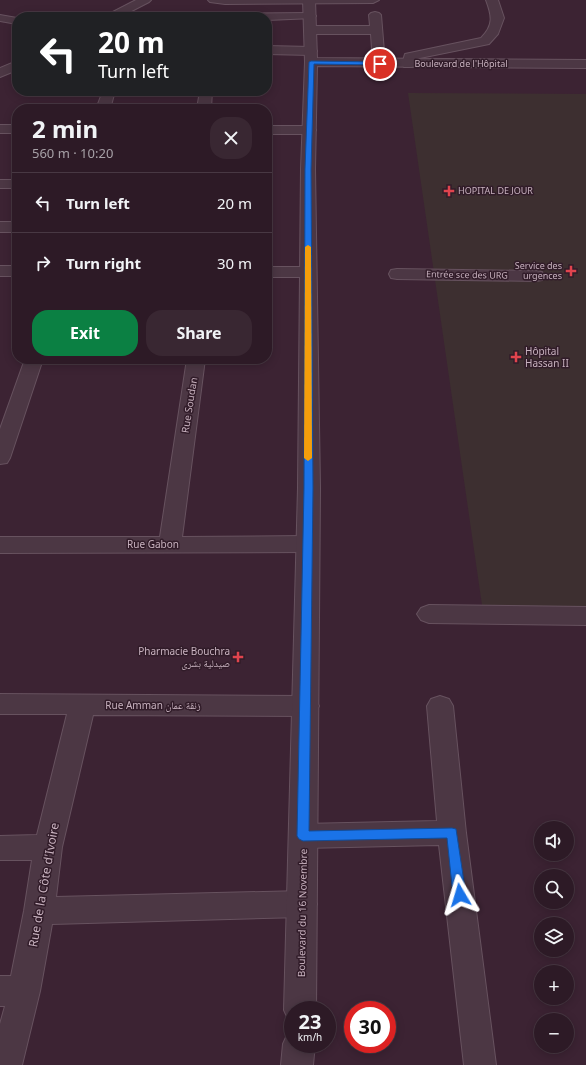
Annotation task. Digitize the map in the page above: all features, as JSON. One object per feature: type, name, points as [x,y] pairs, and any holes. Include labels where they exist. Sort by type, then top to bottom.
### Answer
[{"type":"street","points":[[121,12],[145,0]]},
{"type":"street","points":[[214,0],[374,0],[380,64]]},
{"type":"street","name":"Boulevard du 16 Novembre","points":[[300,1001],[309,488],[308,272],[311,30],[309,0]]},
{"type":"street","points":[[408,64],[409,57],[485,41],[492,34],[498,18],[492,0]]},
{"type":"street","points":[[272,16],[310,16]]},
{"type":"street","points":[[0,18],[12,21]]},
{"type":"street","points":[[311,30],[376,30]]},
{"type":"street","name":"Boulevard de l'Hôpital","points":[[272,51],[311,57],[380,64],[586,64]]},
{"type":"street","points":[[0,73],[12,67]]},
{"type":"street","points":[[0,129],[12,129]]},
{"type":"street","points":[[272,130],[309,130]]},
{"type":"street","points":[[0,227],[12,227]]},
{"type":"street","points":[[0,271],[12,271]]},
{"type":"street","points":[[272,272],[308,272]]},
{"type":"street","name":"Entrée sce des URG","points":[[397,274],[536,276]]},
{"type":"street","points":[[2,447],[32,364]]},
{"type":"street","name":"Rue Soudan","points":[[170,544],[195,364]]},
{"type":"street","name":"Rue Gabon","points":[[0,545],[307,544]]},
{"type":"street","points":[[429,614],[586,616]]},
{"type":"street","name":"Rue Amman زنقة عمان","points":[[0,704],[306,706]]},
{"type":"street","name":"Rue de la Côte d'Ivoire","points":[[6,1065],[12,991],[39,911],[48,848],[82,705]]},
{"type":"street","points":[[440,706],[452,833],[480,1065]]},
{"type":"street","points":[[303,836],[452,833]]},
{"type":"street","points":[[0,848],[48,848]]},
{"type":"street","points":[[39,911],[302,904]]},
{"type":"street","points":[[297,1065],[298,1053]]},
{"type":"shaded area","name":"Hôpital Hassan II","points":[[408,93],[586,94],[586,621],[484,619]]},
{"type":"slow traffic","points":[[308,247],[308,458]]},
{"type":"place","name":"HOPITAL DE JOUR","points":[[449,191]]},
{"type":"place","name":"Service des urgences","points":[[571,271]]},
{"type":"place","name":"Hôpital Hassan II","points":[[516,357]]},
{"type":"place","name":"Pharmacie Bouchra صيدلية بشرى","points":[[238,657]]},
{"type":"route","points":[[380,64],[311,62],[308,169],[309,488],[303,836],[452,833],[460,895]]}]
